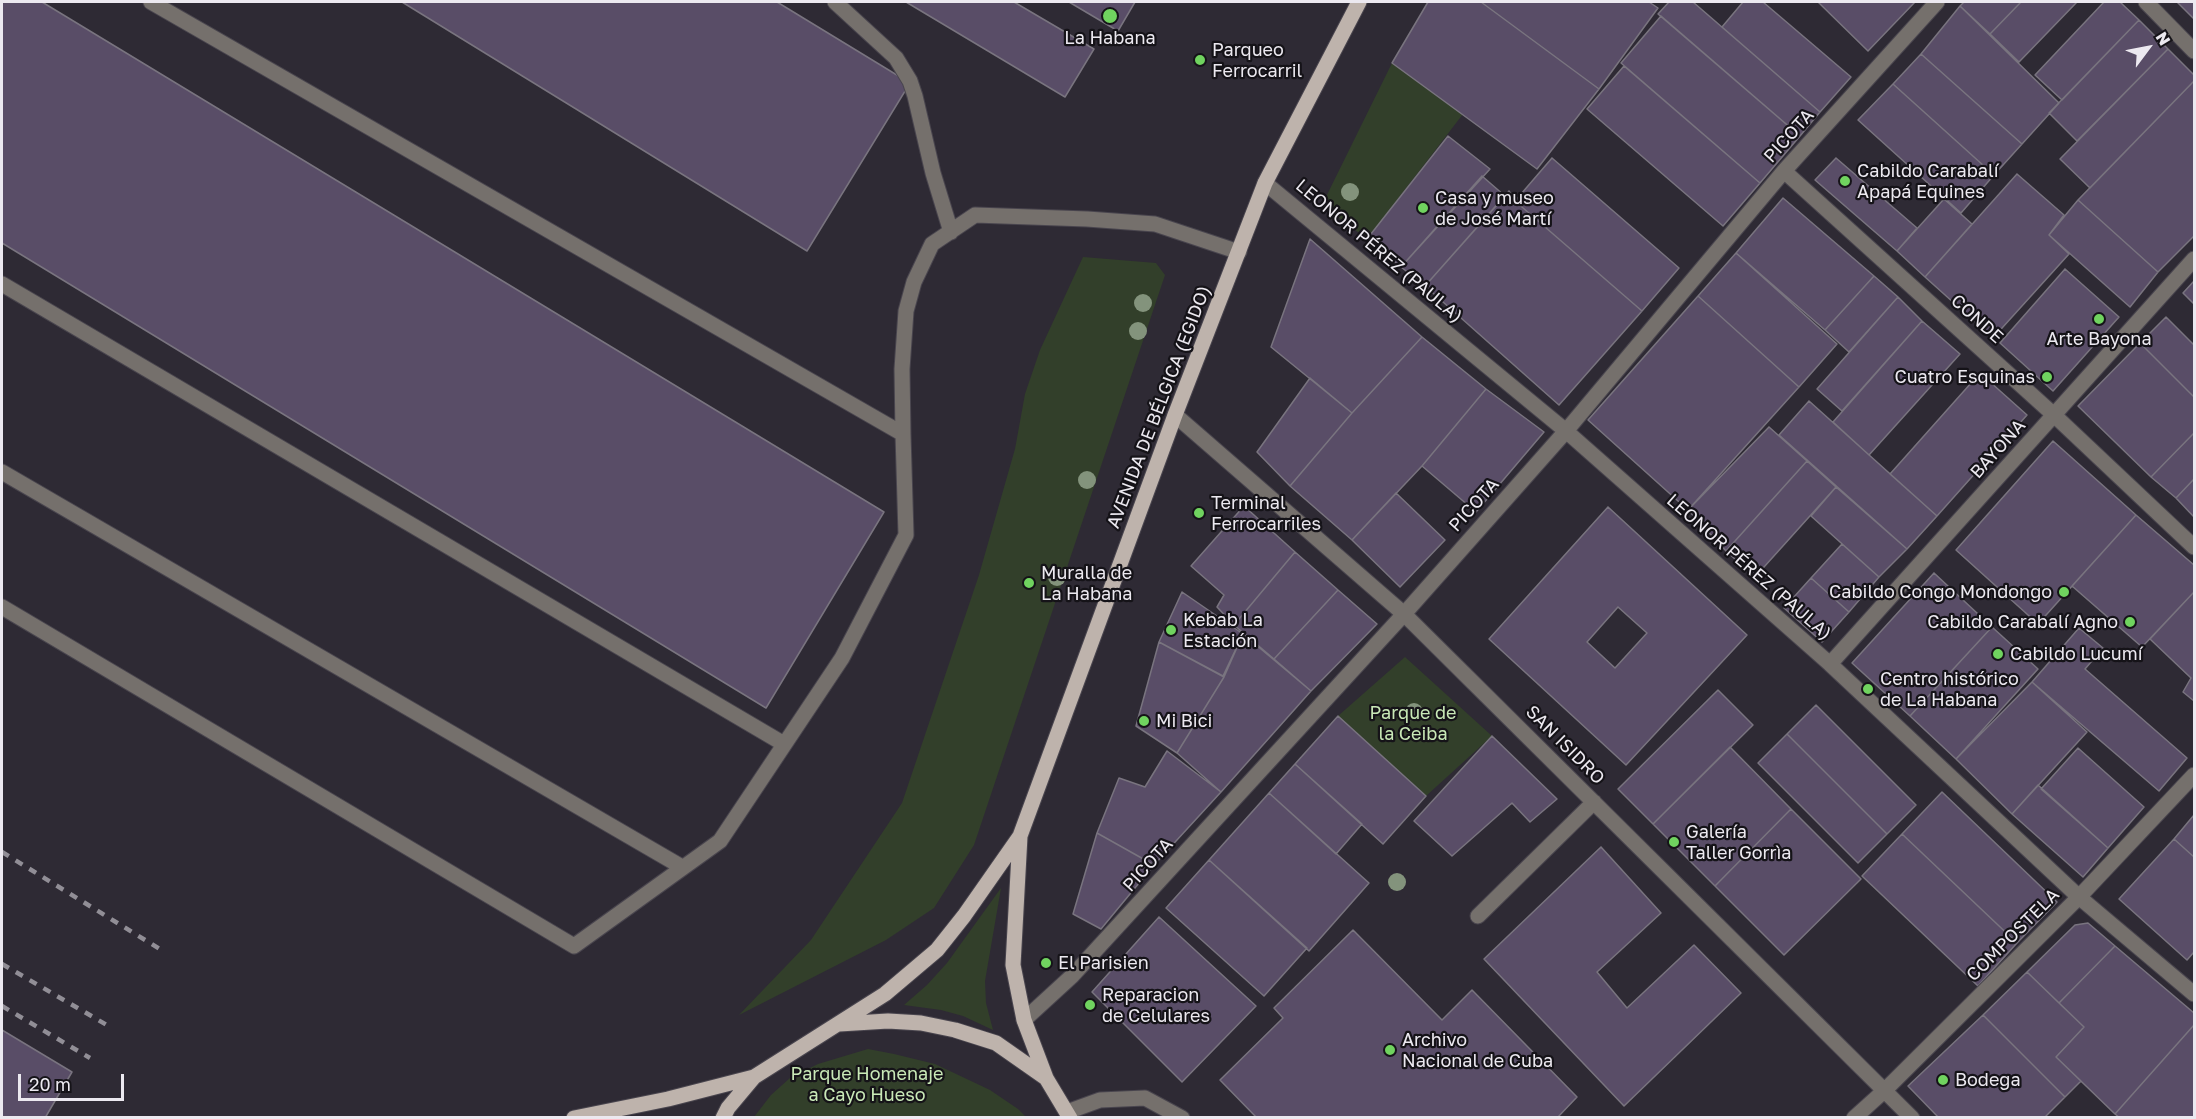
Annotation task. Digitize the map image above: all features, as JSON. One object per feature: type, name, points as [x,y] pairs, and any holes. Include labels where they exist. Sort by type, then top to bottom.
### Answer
[{"type":"main road","name":"AVENIDA DE BÉLGICA (EGIDO)","points":[[754,1077],[885,994],[937,950],[964,916],[1020,836],[1175,415],[1265,183],[1359,2]]},
{"type":"main road","name":"AVENIDA DE BÉLGICA (EGIDO)","points":[[1020,836],[1013,965],[1024,1020],[1046,1078]]},
{"type":"main road","points":[[836,1024],[888,1021],[921,1023],[955,1030],[996,1043],[1046,1078],[1069,1115]]},
{"type":"main road","points":[[574,1118],[668,1099],[754,1077]]},
{"type":"main road","points":[[723,1118],[728,1108],[754,1077]]},
{"type":"street","points":[[151,2],[903,434]]},
{"type":"street","points":[[835,2],[896,58],[910,81],[933,173],[951,232]]},
{"type":"street","name":"PICOTA","points":[[1024,1020],[1072,976],[1404,614],[1566,432],[1784,171],[1937,2]]},
{"type":"street","points":[[2146,2],[2194,51]]},
{"type":"street","name":"CONDE","points":[[1784,171],[2054,416],[2194,547]]},
{"type":"street","name":"LEONOR PÉREZ (PAULA)","points":[[1265,183],[1566,432],[1830,664],[2079,897],[2194,994]]},
{"type":"street","points":[[2,607],[574,945],[720,841],[842,658],[906,536],[902,369],[906,311],[914,282],[932,244],[975,215],[1155,224],[1239,252]]},
{"type":"street","name":"BAYONA","points":[[1830,664],[2194,259]]},
{"type":"street","points":[[2,284],[784,744]]},
{"type":"street","name":"SAN ISIDRO","points":[[1175,415],[1404,614],[1912,1118]]},
{"type":"street","points":[[2,472],[682,867]]},
{"type":"street","name":"COMPOSTELA","points":[[1854,1118],[2079,897],[2194,775]]},
{"type":"street","points":[[1478,916],[1594,802]]},
{"type":"street","points":[[1069,1115],[1100,1100],[1145,1098],[1182,1118]]},
{"type":"green space","points":[[1392,63],[1463,114],[1367,239],[1322,205]]},
{"type":"green space","points":[[1083,257],[1156,263],[1165,275],[974,845],[934,908],[886,940],[739,1015],[811,940],[902,803],[979,575],[1015,449],[1025,394],[1040,350]]},
{"type":"green space","name":"Parque de la Ceiba","points":[[1405,657],[1492,736],[1426,796],[1338,716]]},
{"type":"green space","points":[[1001,888],[985,981],[986,1003],[993,1030],[963,1016],[941,1010],[904,1005],[947,963]]},
{"type":"green space","name":"Parque Homenaje a Cayo Hueso","points":[[868,1049],[935,1064],[990,1090],[1026,1117],[754,1117],[771,1095],[790,1078],[818,1064]]},
{"type":"building","points":[[2,2],[42,2],[884,512],[766,708],[2,243]]},
{"type":"building","points":[[402,2],[777,2],[910,83],[807,251]]},
{"type":"building","points":[[906,2],[1014,2],[1094,49],[1065,97]]},
{"type":"building","name":"La Habana","points":[[1069,2],[1135,2],[1118,31]]},
{"type":"building","points":[[1428,2],[1481,2],[1599,89],[1537,169],[1392,63]]},
{"type":"building","points":[[1481,2],[1649,2],[1658,8],[1599,89]]},
{"type":"building","points":[[1669,2],[1693,2],[1820,112],[1800,136],[1658,14]]},
{"type":"building","points":[[1743,2],[1763,2],[1851,77],[1820,112],[1722,27]]},
{"type":"building","points":[[1818,2],[1915,2],[1868,51]]},
{"type":"building","points":[[1964,2],[2021,2],[1990,34],[1960,6]]},
{"type":"building","points":[[2021,2],[2077,2],[2019,62],[1990,34]]},
{"type":"building","points":[[2104,2],[2120,2],[2139,20],[2062,100],[2035,75]]},
{"type":"building","points":[[2177,2],[2194,2],[2194,19]]},
{"type":"building","points":[[1960,6],[2059,103],[2022,144],[1921,54]]},
{"type":"building","points":[[1661,16],[1800,136],[1760,183],[1621,63]]},
{"type":"building","points":[[2139,20],[2168,49],[2077,141],[2049,113]]},
{"type":"building","points":[[2168,49],[2194,75],[2194,81],[2090,188],[2060,159]]},
{"type":"building","points":[[1921,54],[2022,144],[1994,175],[1893,84]]},
{"type":"building","points":[[1624,66],[1760,183],[1723,226],[1587,109]]},
{"type":"building","points":[[2194,81],[2194,236],[2158,272],[2078,200]]},
{"type":"building","points":[[1893,84],[1994,175],[1961,213],[1858,120]]},
{"type":"building","name":"Casa y museo de José Martí","points":[[1448,136],[1490,169],[1401,267],[1367,239]]},
{"type":"building","points":[[1552,158],[1679,268],[1642,311],[1515,201]]},
{"type":"building","points":[[1836,158],[1917,228],[1897,251],[1815,180]]},
{"type":"building","points":[[2017,174],[2064,215],[2049,235],[2069,254],[1993,338],[1925,277]]},
{"type":"building","points":[[1482,176],[1505,196],[1425,286],[1401,267]]},
{"type":"building","points":[[1509,191],[1515,201],[1642,311],[1559,405],[1425,286]]},
{"type":"building","points":[[1783,198],[1874,276],[1825,330],[1736,253]]},
{"type":"building","points":[[1944,199],[1972,224],[1925,277],[1897,251]]},
{"type":"building","points":[[2078,200],[2158,272],[2130,307],[2049,235]]},
{"type":"building","points":[[1310,239],[1422,337],[1352,413],[1271,347]]},
{"type":"building","points":[[1736,253],[1837,344],[1799,387],[1698,296]]},
{"type":"building","points":[[2065,269],[2119,317],[2053,391],[2000,343]]},
{"type":"building","points":[[1874,276],[1898,297],[1849,352],[1825,330]]},
{"type":"building","points":[[2194,281],[2194,304],[2183,293]]},
{"type":"building","points":[[1698,296],[1799,387],[1688,510],[1588,420]]},
{"type":"building","points":[[1898,297],[1922,321],[1842,411],[1817,389]]},
{"type":"building","points":[[2166,317],[2194,345],[2194,397],[2140,343]]},
{"type":"building","points":[[1922,321],[1960,354],[1869,455],[1833,422]]},
{"type":"building","points":[[1422,337],[1486,389],[1422,466],[1352,540],[1290,486],[1352,413]]},
{"type":"building","points":[[2140,343],[2194,397],[2194,433],[2151,477],[2078,406]]},
{"type":"building","points":[[1980,373],[2027,415],[1937,516],[1890,474]]},
{"type":"building","points":[[1310,378],[1352,413],[1290,486],[1257,452]]},
{"type":"building","points":[[1486,389],[1544,432],[1476,512],[1422,466]]},
{"type":"building","points":[[1809,401],[1937,516],[1907,549],[1779,435]]},
{"type":"building","points":[[1769,427],[1807,461],[1726,551],[1688,510]]},
{"type":"building","points":[[2194,433],[2194,479],[2176,498],[2151,477]]},
{"type":"building","points":[[2053,441],[2136,515],[2038,624],[1956,550]]},
{"type":"building","points":[[1807,461],[1836,487],[1755,577],[1726,551]]},
{"type":"building","points":[[2194,479],[2194,517],[2176,498]]},
{"type":"building","points":[[1836,487],[1907,549],[1879,577],[1811,516]]},
{"type":"building","points":[[1396,493],[1445,540],[1400,587],[1352,540]]},
{"type":"building","points":[[1244,506],[1295,552],[1234,625],[1217,607],[1224,595],[1191,566]]},
{"type":"building","points":[[1608,507],[1747,635],[1626,765],[1489,639]],"holes":[[[1618,607],[1647,633],[1615,668],[1587,642]]]},
{"type":"building","points":[[2136,515],[2194,565],[2194,592],[2142,647],[2072,586]]},
{"type":"building","points":[[1842,544],[1879,577],[1849,612],[1811,578]]},
{"type":"building","points":[[1295,552],[1338,590],[1274,659],[1234,625]]},
{"type":"building","points":[[1934,573],[1992,627],[1910,716],[1852,663]]},
{"type":"building","points":[[1811,578],[1849,612],[1822,642],[1784,608]]},
{"type":"building","points":[[1338,590],[1377,624],[1311,691],[1274,659]]},
{"type":"building","points":[[1182,592],[1243,634],[1223,676],[1159,642]]},
{"type":"building","points":[[2194,592],[2194,701],[2183,692],[2191,678],[2150,639]]},
{"type":"building","points":[[1992,627],[2038,669],[1956,759],[1910,716]]},
{"type":"building","points":[[2079,628],[2103,648],[2085,669],[2187,758],[2159,791],[2032,682]]},
{"type":"building","points":[[1243,634],[1311,691],[1221,792],[1177,753],[1224,677]]},
{"type":"building","points":[[1159,642],[1224,677],[1177,753],[1136,726]]},
{"type":"building","points":[[2032,682],[2087,732],[2012,814],[1956,759]]},
{"type":"building","points":[[1718,690],[1753,725],[1653,824],[1618,789]]},
{"type":"building","points":[[1816,705],[1916,805],[1887,834],[1787,734]]},
{"type":"building","points":[[1338,716],[1426,796],[1383,844],[1295,764]]},
{"type":"building","points":[[1787,734],[1887,834],[1858,863],[1758,763]]},
{"type":"building","points":[[1492,736],[1557,799],[1530,822],[1512,803],[1452,856],[1414,821]]},
{"type":"building","points":[[1730,747],[1791,809],[1715,886],[1653,824]]},
{"type":"building","points":[[2078,748],[2144,807],[2108,848],[2041,789]]},
{"type":"building","points":[[1167,751],[1221,792],[1154,865],[1097,833],[1119,778],[1145,787]]},
{"type":"building","points":[[1295,764],[1362,824],[1336,854],[1269,793]]},
{"type":"building","points":[[2038,785],[2108,848],[2083,877],[2012,814]]},
{"type":"building","points":[[1942,792],[2057,902],[2017,943],[1902,834]]},
{"type":"building","points":[[1269,793],[1369,883],[1309,951],[1209,860]]},
{"type":"building","points":[[1791,809],[1861,879],[1784,955],[1715,886]]},
{"type":"building","points":[[2194,815],[2194,857],[2174,839]]},
{"type":"building","points":[[1097,833],[1154,865],[1101,929],[1073,914]]},
{"type":"building","points":[[1902,834],[2017,943],[1978,986],[1862,876]]},
{"type":"building","points":[[2174,839],[2194,857],[2194,952],[2187,960],[2119,899]]},
{"type":"building","points":[[1601,847],[1661,913],[1597,972],[1627,1008],[1694,945],[1741,993],[1624,1106],[1484,959]]},
{"type":"building","points":[[1209,860],[1307,948],[1264,996],[1166,908]]},
{"type":"building","points":[[1159,917],[1256,1006],[1182,1082],[1092,992]]},
{"type":"building","points":[[2088,923],[2115,946],[2059,1003],[2027,972],[2075,925]]},
{"type":"building","name":"Archivo Nacional de Cuba","points":[[1353,930],[1442,1020],[1472,990],[1577,1097],[1557,1118],[1257,1118],[1220,1080],[1283,1018],[1274,1008]]},
{"type":"building","points":[[2115,946],[2194,1013],[2194,1025],[2115,1114],[2056,1057],[2084,1027],[2059,1003]]},
{"type":"building","points":[[2027,972],[2084,1027],[2056,1057],[2081,1081],[2065,1097],[1983,1015]]},
{"type":"building","points":[[1983,1015],[2065,1097],[2044,1118],[1939,1118],[1908,1086]]},
{"type":"building","points":[[2194,1025],[2194,1118],[2120,1118],[2115,1114]]},
{"type":"building","points":[[2,1030],[72,1072],[45,1118],[2,1118]]},
{"type":"railway","points":[[2,852],[163,951]]},
{"type":"railway","points":[[2,964],[112,1028]]},
{"type":"railway","points":[[2,1006],[90,1058]]},
{"type":"place","name":"La Habana","points":[[1110,16]]},
{"type":"place","name":"Parqueo Ferrocarril","points":[[1200,60]]},
{"type":"place","name":"Cabildo Carabalí Apapá Equines","points":[[1845,181]]},
{"type":"place","name":"Casa y museo de José Martí","points":[[1423,208]]},
{"type":"place","name":"Arte Bayona","points":[[2099,319]]},
{"type":"place","name":"Cuatro Esquinas","points":[[2047,377]]},
{"type":"place","name":"Terminal Ferrocarriles","points":[[1199,513]]},
{"type":"place","name":"Muralla de La Habana","points":[[1029,583]]},
{"type":"place","name":"Cabildo Congo Mondongo","points":[[2064,592]]},
{"type":"place","name":"Cabildo Carabalí Agno","points":[[2130,622]]},
{"type":"place","name":"Kebab La Estación","points":[[1171,630]]},
{"type":"place","name":"Cabildo Lucumí","points":[[1998,654]]},
{"type":"place","name":"Centro histórico de La Habana","points":[[1868,689]]},
{"type":"place","name":"Mi Bici","points":[[1144,721]]},
{"type":"place","name":"Galería Taller Gorrìa","points":[[1674,842]]},
{"type":"place","name":"El Parisien","points":[[1046,963]]},
{"type":"place","name":"Reparacion de Celulares","points":[[1090,1005]]},
{"type":"place","name":"Archivo Nacional de Cuba","points":[[1390,1050]]},
{"type":"place","name":"Bodega","points":[[1943,1080]]}]
